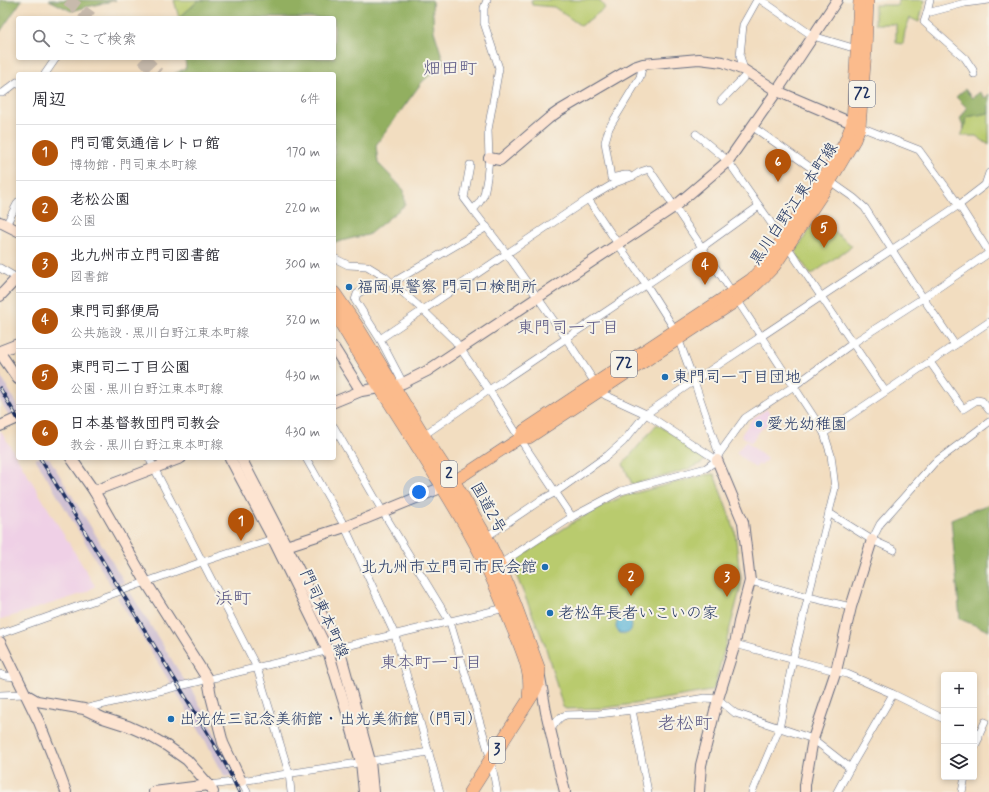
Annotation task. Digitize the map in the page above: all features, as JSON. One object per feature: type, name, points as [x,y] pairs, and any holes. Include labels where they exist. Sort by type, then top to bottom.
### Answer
[{"type":"highway","name":"国道2号","points":[[336,296],[356,325],[393,386],[419,439],[448,484],[486,537],[499,564],[521,619],[534,672]]},
{"type":"highway","name":"国道2号","points":[[336,314],[393,386]]},
{"type":"highway","name":"国道2号","points":[[448,484],[491,575],[520,645],[534,672]]},
{"type":"highway","name":"3","points":[[470,792],[491,760],[523,709],[536,688],[539,677],[534,672],[530,684],[528,699],[523,709]]},
{"type":"main road","name":"黒川白野江東本町線","points":[[858,0],[861,51]]},
{"type":"main road","name":"黒川白野江東本町線","points":[[448,484],[520,438],[529,438],[598,387],[735,296],[744,296],[775,266],[785,243],[827,179],[855,140],[861,51],[868,0]]},
{"type":"street","points":[[473,210],[479,204],[484,195],[489,158],[488,130],[499,68],[484,23],[484,8],[487,0]]},
{"type":"street","points":[[746,71],[740,56],[743,25],[757,0]]},
{"type":"street","points":[[761,0],[813,36],[861,51]]},
{"type":"street","points":[[336,401],[361,391],[393,386],[428,371],[674,207],[728,161],[753,127],[836,0]]},
{"type":"street","points":[[930,0],[924,22],[965,58],[974,74]]},
{"type":"street","points":[[927,13],[989,0]]},
{"type":"street","points":[[489,158],[500,160],[559,111],[634,67],[642,64],[699,59],[723,62],[746,71],[777,91],[919,150],[959,205],[989,253],[853,343],[794,386],[745,418],[718,457],[706,468],[621,492],[572,517],[499,564],[491,575]]},
{"type":"street","points":[[46,72],[55,60]]},
{"type":"street","points":[[634,176],[624,175],[611,178],[605,142],[609,128],[640,77],[642,64]]},
{"type":"street","points":[[721,101],[746,71]]},
{"type":"street","points":[[0,92],[3,93],[16,82]]},
{"type":"street","points":[[753,127],[854,198],[865,208],[923,298],[955,344]]},
{"type":"street","points":[[696,134],[728,161],[885,391]]},
{"type":"street","points":[[470,165],[464,198],[507,254],[566,338],[598,387],[605,395],[646,414],[718,457]]},
{"type":"street","points":[[380,339],[588,199],[615,183],[649,169],[701,248],[735,296],[824,433],[831,455],[835,488],[793,659],[779,728],[752,792]]},
{"type":"street","points":[[486,537],[541,500],[556,492],[608,455],[623,442],[646,414],[959,205],[985,185],[989,173]]},
{"type":"street","points":[[588,199],[646,284],[677,335],[694,381],[718,457],[743,522],[750,581],[739,622],[735,644],[718,699],[701,765],[699,792]]},
{"type":"street","points":[[16,205],[3,223],[16,230]]},
{"type":"street","points":[[419,439],[489,390],[701,248],[759,206]]},
{"type":"street","points":[[392,283],[487,227]]},
{"type":"street","points":[[336,259],[348,264],[367,266],[385,277],[423,310],[455,341],[572,517]]},
{"type":"street","points":[[0,268],[16,277]]},
{"type":"street","points":[[385,277],[357,294],[356,300],[380,339],[393,386]]},
{"type":"street","points":[[0,296],[16,279]]},
{"type":"street","points":[[824,433],[989,322]]},
{"type":"street","points":[[16,346],[1,357],[16,377]]},
{"type":"street","points":[[336,351],[361,391]]},
{"type":"street","points":[[930,362],[963,410],[977,400],[982,401],[989,410]]},
{"type":"street","points":[[0,426],[16,419]]},
{"type":"street","points":[[806,792],[805,785],[813,739],[836,671],[850,607],[872,540],[880,524],[934,463],[989,422]]},
{"type":"street","points":[[336,430],[383,512],[450,622],[491,760],[497,792]]},
{"type":"street","points":[[72,460],[94,491],[146,582],[208,680],[223,743],[247,792]]},
{"type":"street","points":[[150,460],[257,668],[289,774],[291,792]]},
{"type":"street","points":[[94,491],[176,460]]},
{"type":"street","name":"門司東本町線","points":[[231,460],[273,539],[328,651],[374,792]]},
{"type":"street","name":"門司東本町線","points":[[243,460],[339,648],[365,762],[364,792]]},
{"type":"street","points":[[307,460],[345,527],[395,635],[440,792]]},
{"type":"street","points":[[0,634],[202,562],[273,539],[286,546],[345,527],[448,484]]},
{"type":"street","points":[[829,513],[872,540],[894,550]]},
{"type":"street","points":[[485,562],[490,564],[499,564]]},
{"type":"street","points":[[750,581],[850,607]]},
{"type":"street","points":[[84,709],[505,608]]},
{"type":"street","points":[[0,642],[39,722],[66,792]]},
{"type":"street","points":[[735,644],[847,674],[941,718]]},
{"type":"street","points":[[534,672],[546,712],[565,792]]},
{"type":"street","points":[[0,674],[17,677]]},
{"type":"street","points":[[536,688],[546,712]]},
{"type":"street","points":[[0,694],[25,694],[37,701],[84,709],[103,718],[128,726],[148,735],[187,760],[211,788]]},
{"type":"street","points":[[837,792],[893,694]]},
{"type":"street","points":[[550,730],[561,717],[566,715],[599,714],[705,698],[718,699],[734,713],[813,739],[850,768]]},
{"type":"street","points":[[632,710],[648,792]]},
{"type":"street","points":[[977,734],[985,722]]},
{"type":"street","points":[[154,792],[211,788],[241,781],[429,752]]},
{"type":"street","points":[[962,792],[964,780]]},
{"type":"shaded area","points":[[0,375],[16,403],[16,414],[10,417],[0,400]]},
{"type":"shaded area","name":"愛光幼稚園","points":[[767,409],[774,420],[762,428],[751,443],[741,435],[753,418]]},
{"type":"shaded area","points":[[1,431],[16,456],[16,460],[19,460],[95,586],[85,593],[3,619],[0,619]]},
{"type":"shaded area","name":"愛光幼稚園","points":[[746,441],[767,459],[761,466],[759,464],[755,468],[736,453]]},
{"type":"shaded area","points":[[36,460],[50,460],[125,583],[112,587]]},
{"type":"shaded area","points":[[130,592],[186,683],[173,687],[117,597]]},
{"type":"shaded area","points":[[189,685],[213,730],[234,775],[225,777],[205,740],[174,689]]},
{"type":"green space","points":[[0,0],[22,0],[0,32]]},
{"type":"green space","points":[[49,0],[116,0],[71,11]]},
{"type":"green space","points":[[174,0],[199,0],[181,16],[178,16]]},
{"type":"green space","points":[[199,0],[432,0],[434,31],[444,63],[422,82],[376,145],[378,163],[404,190],[405,205],[368,235],[336,242],[336,72],[178,72],[186,68],[185,60],[336,60],[336,16],[181,16]]},
{"type":"green space","points":[[531,0],[599,0],[605,8],[581,26],[554,7],[532,5]]},
{"type":"green space","points":[[898,0],[925,0],[919,22],[910,18],[905,31],[903,44],[896,43],[896,24],[875,24],[875,5],[898,5]]},
{"type":"green space","points":[[965,89],[972,98],[980,92],[985,98],[989,94],[989,113],[966,117],[964,129],[960,119],[967,108],[956,97]]},
{"type":"green space","points":[[989,113],[989,145],[976,136],[961,136],[966,117]]},
{"type":"green space","points":[[817,218],[852,246],[811,275],[796,253],[797,249]]},
{"type":"green space","points":[[657,424],[699,452],[704,460],[694,467],[683,471],[632,484],[623,464]]},
{"type":"green space","points":[[714,474],[735,531],[741,586],[714,688],[710,691],[634,704],[604,708],[566,709],[563,707],[545,645],[512,562],[577,520],[624,496],[704,475]]},
{"type":"green space","points":[[989,504],[989,631],[960,619],[951,519]]},
{"type":"water","points":[[624,618],[631,623],[632,626],[627,633],[624,634],[617,629],[616,626],[621,619]]},
{"type":"tunnel","points":[[67,0],[88,16]]},
{"type":"tunnel","points":[[145,60],[156,72]]},
{"type":"railway","points":[[0,388],[16,416]]},
{"type":"railway","points":[[41,460],[208,734],[226,765],[239,792]]},
{"type":"place","name":"日本基督教団門司教会","points":[[778,182]]},
{"type":"place","name":"東門司二丁目公園","points":[[824,248]]},
{"type":"place","name":"東門司郵便局","points":[[705,285]]},
{"type":"place","name":"福岡県警察 門司口検問所","points":[[349,287]]},
{"type":"place","name":"東門司一丁目団地","points":[[665,377]]},
{"type":"place","name":"愛光幼稚園","points":[[759,424]]},
{"type":"place","name":"門司電気通信レトロ館","points":[[241,541]]},
{"type":"place","name":"北九州市立門司市民会館","points":[[545,567]]},
{"type":"place","name":"老松公園","points":[[631,596]]},
{"type":"place","name":"北九州市立門司図書館","points":[[727,597]]},
{"type":"place","name":"老松年長者いこいの家","points":[[550,613]]},
{"type":"place","name":"出光佐三記念美術館・出光美術館（門司）","points":[[171,719]]},
{"type":"district","name":"畑田町","points":[[450,69]]},
{"type":"district","name":"東門司一丁目","points":[[568,328]]},
{"type":"district","name":"浜町","points":[[233,599]]},
{"type":"district","name":"東本町一丁目","points":[[431,663]]},
{"type":"district","name":"老松町","points":[[685,724]]}]
